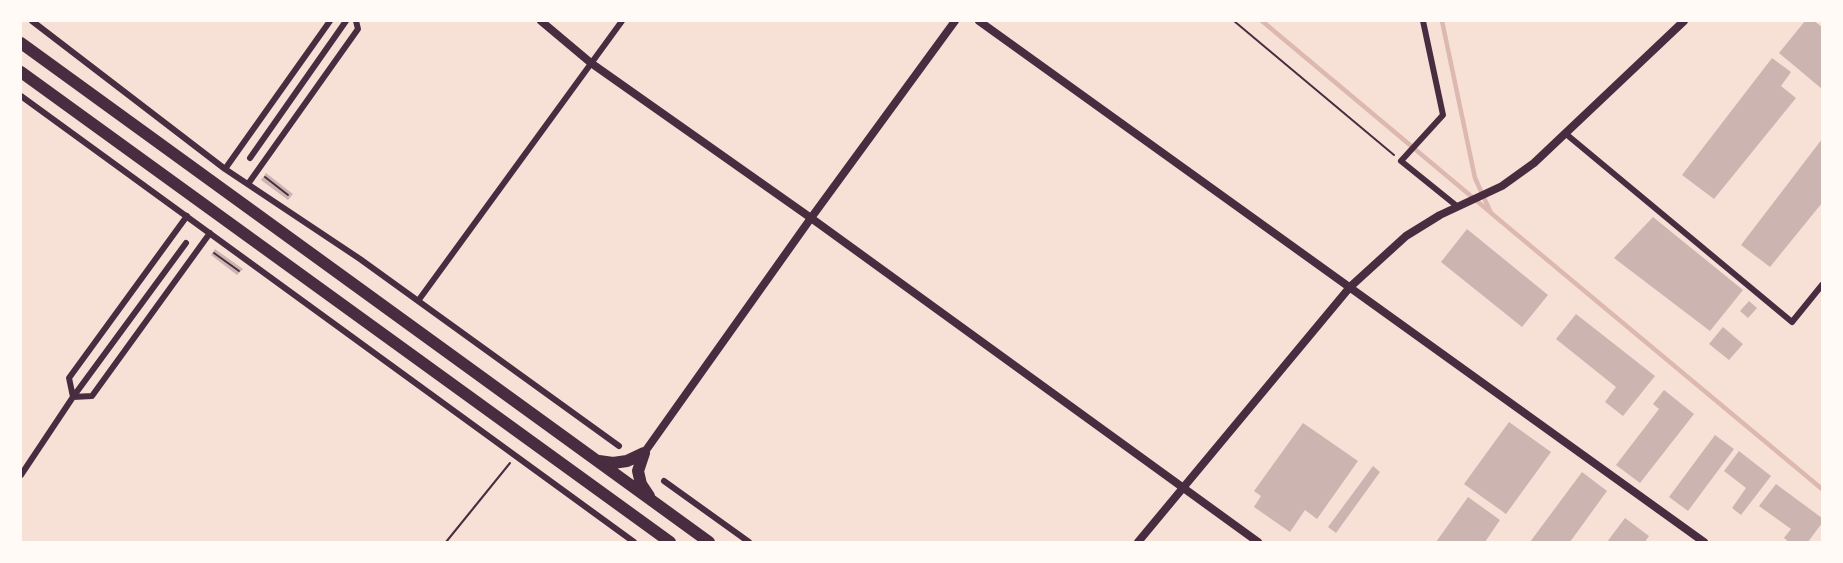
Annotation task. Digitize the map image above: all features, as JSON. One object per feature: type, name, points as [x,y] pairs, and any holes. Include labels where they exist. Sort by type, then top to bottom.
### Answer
[{"type":"highway","points":[[21,44],[709,542]]},
{"type":"highway","points":[[21,72],[670,542]]},
{"type":"highway","points":[[595,460],[613,463],[627,461],[644,453]]},
{"type":"highway","points":[[644,453],[638,471],[641,484],[651,500]]},
{"type":"street","points":[[32,21],[225,169],[360,259],[619,446]]},
{"type":"street","points":[[225,169],[330,21]]},
{"type":"street","points":[[250,158],[346,21]]},
{"type":"street","points":[[248,184],[358,29],[356,21]]},
{"type":"street","points":[[542,21],[591,63],[811,218],[1258,542]]},
{"type":"street","points":[[418,300],[622,21]]},
{"type":"street","points":[[644,453],[955,21]]},
{"type":"street","points":[[978,21],[1704,542]]},
{"type":"street","points":[[1423,21],[1443,115],[1401,161],[1458,207]]},
{"type":"street","points":[[1138,542],[1350,286],[1406,236],[1440,214],[1502,186],[1534,164],[1684,21]]},
{"type":"street","points":[[21,96],[634,542]]},
{"type":"street","points":[[1566,134],[1792,322],[1822,285]]},
{"type":"street","points":[[73,397],[69,378],[187,216]]},
{"type":"street","points":[[73,397],[92,396],[210,233]]},
{"type":"street","points":[[21,475],[73,397],[186,243]]},
{"type":"street","points":[[664,480],[749,542]]},
{"type":"path","points":[[1234,21],[1401,161]]},
{"type":"path","points":[[265,177],[288,195]]},
{"type":"path","points":[[214,253],[238,271]]},
{"type":"path","points":[[446,542],[515,456]]},
{"type":"building","points":[[1805,21],[1814,21],[1822,27],[1822,89],[1779,53]]},
{"type":"building","points":[[1772,58],[1791,72],[1781,86],[1796,98],[1714,199],[1682,175]]},
{"type":"building","points":[[1822,139],[1822,203],[1770,267],[1741,245]]},
{"type":"building","points":[[266,173],[293,194],[288,200],[261,180]]},
{"type":"building","points":[[1653,217],[1743,290],[1710,331],[1614,258]]},
{"type":"building","points":[[1467,229],[1548,295],[1522,327],[1441,262]]},
{"type":"building","points":[[215,249],[243,269],[237,275],[211,255]]},
{"type":"building","points":[[1749,301],[1757,308],[1748,318],[1740,311]]},
{"type":"building","points":[[1576,314],[1655,376],[1623,416],[1605,402],[1616,387],[1556,339]]},
{"type":"building","points":[[1723,327],[1743,344],[1729,360],[1709,344]]},
{"type":"building","points":[[1664,390],[1694,414],[1640,483],[1616,465],[1659,409],[1653,404]]},
{"type":"building","points":[[1509,422],[1551,452],[1506,514],[1464,484]]},
{"type":"building","points":[[1303,423],[1358,461],[1317,519],[1305,510],[1290,532],[1254,507],[1261,496],[1254,491]]},
{"type":"building","points":[[1715,435],[1734,449],[1688,511],[1669,497]]},
{"type":"building","points":[[1739,451],[1771,476],[1741,515],[1732,508],[1746,488],[1724,471]]},
{"type":"building","points":[[1373,466],[1380,472],[1336,533],[1328,527]]},
{"type":"building","points":[[1582,472],[1607,491],[1570,542],[1530,542]]},
{"type":"building","points":[[1776,484],[1822,518],[1822,523],[1808,542],[1789,542],[1784,538],[1791,529],[1759,506]]},
{"type":"building","points":[[1468,497],[1500,520],[1485,542],[1436,542]]},
{"type":"building","points":[[1625,518],[1649,536],[1645,542],[1607,542]]},
{"type":"waterway","points":[[1262,21],[1490,212]]},
{"type":"waterway","points":[[1442,21],[1475,178],[1491,213],[1822,489]]}]
